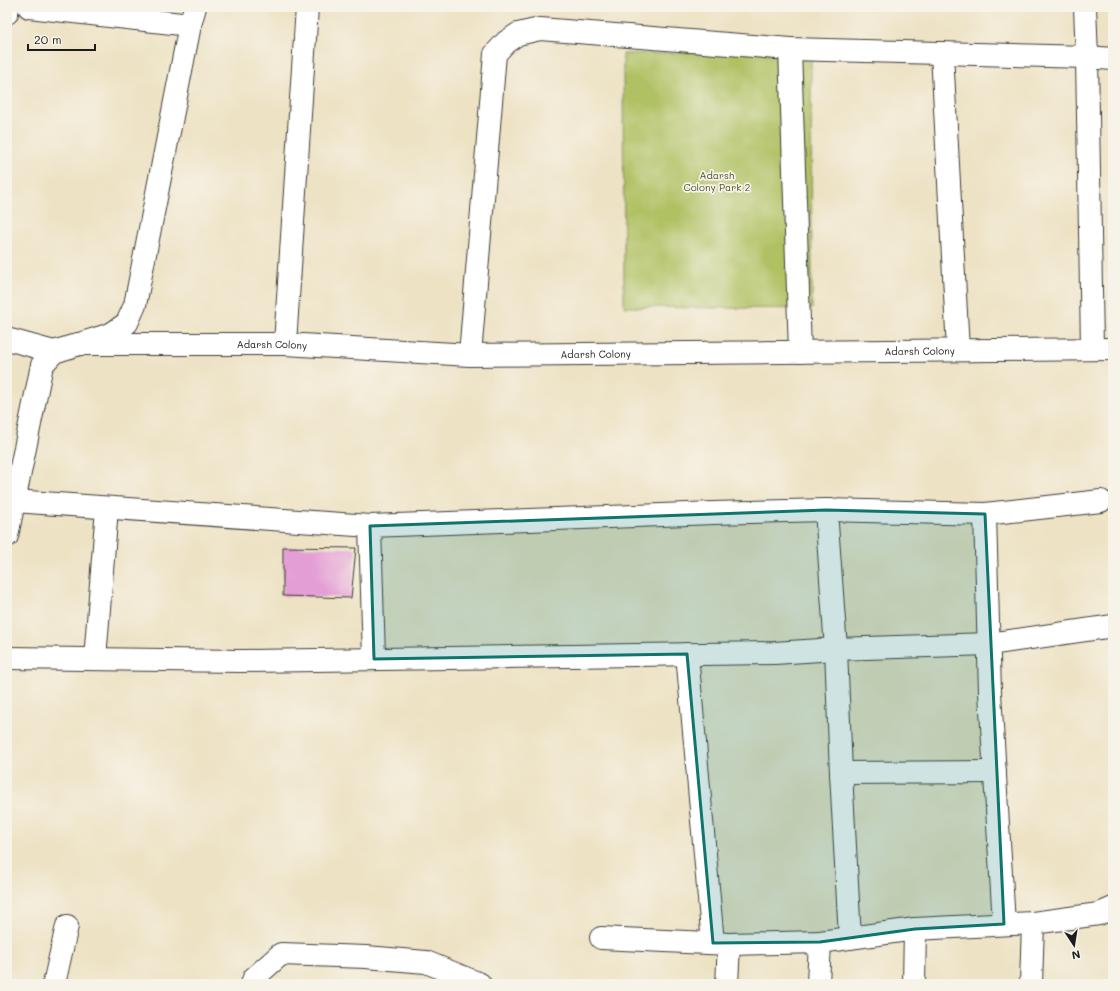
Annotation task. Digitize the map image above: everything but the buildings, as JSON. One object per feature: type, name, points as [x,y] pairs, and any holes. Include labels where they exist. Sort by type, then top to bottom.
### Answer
[{"type":"street","points":[[7,12],[8,7]]},
{"type":"street","points":[[7,534],[42,365],[54,352],[111,334],[127,323],[135,305],[192,16],[29,7]]},
{"type":"street","points":[[286,344],[307,7]]},
{"type":"street","points":[[1084,7],[1103,348]]},
{"type":"street","points":[[470,355],[495,54],[506,42],[518,34],[540,29],[790,49],[1113,59]]},
{"type":"street","points":[[790,49],[800,352]]},
{"type":"street","points":[[942,53],[958,350]]},
{"type":"street","points":[[7,340],[54,352]]},
{"type":"street","name":"Adarsh Colony","points":[[78,344],[286,344],[470,355],[1103,348]]},
{"type":"street","points":[[14,501],[370,526],[826,510],[985,514],[1101,501]]},
{"type":"street","points":[[95,659],[107,508]]},
{"type":"street","points":[[826,510],[836,649],[850,938]]},
{"type":"street","points":[[985,514],[989,644],[1004,924]]},
{"type":"street","points":[[370,526],[374,659]]},
{"type":"street","points":[[7,658],[241,661],[774,652],[989,644],[1113,626]]},
{"type":"street","points":[[687,654],[727,984]]},
{"type":"street","points":[[841,772],[995,772]]},
{"type":"street","points":[[601,938],[721,943],[820,942],[915,929],[1033,923],[1099,914],[1113,908]]},
{"type":"street","points":[[1031,984],[1033,923]]},
{"type":"street","points":[[54,984],[67,926]]},
{"type":"street","points":[[914,984],[915,929]]},
{"type":"street","points":[[818,984],[820,942]]},
{"type":"street","points":[[252,984],[254,978],[281,954],[366,957],[426,962],[480,984]]},
{"type":"highlighted area","points":[[826,510],[985,514],[1004,924],[915,929],[820,942],[713,943],[687,654],[374,659],[370,526]]},
{"type":"green space","name":"Adarsh Colony Park 2","points":[[811,50],[812,309],[624,307],[623,54]]}]
